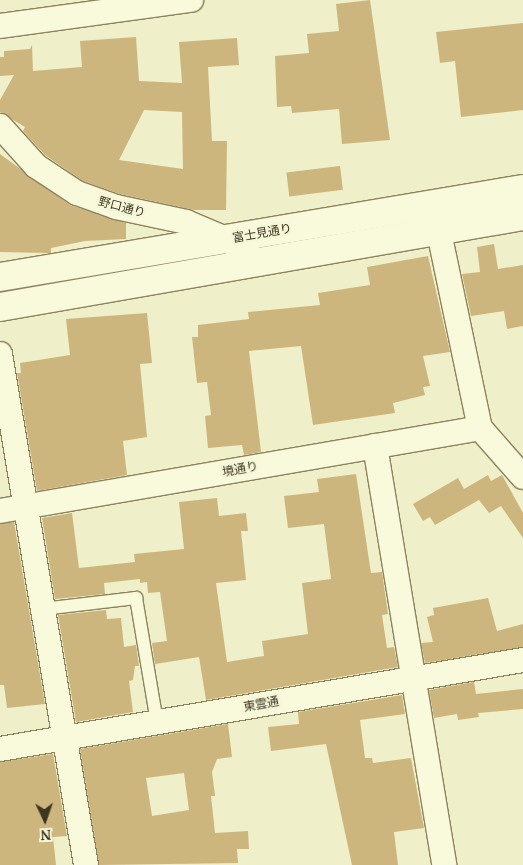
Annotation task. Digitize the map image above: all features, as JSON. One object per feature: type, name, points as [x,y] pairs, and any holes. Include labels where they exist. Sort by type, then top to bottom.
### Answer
[{"type":"street","points":[[0,26],[191,0]]},
{"type":"street","name":"野口通り","points":[[0,126],[36,166],[77,193],[116,207],[186,222],[226,239],[260,263]]},
{"type":"street","name":"富士見通り","points":[[0,277],[523,189]]},
{"type":"street","points":[[433,204],[480,428],[523,477]]},
{"type":"street","points":[[0,307],[523,216]]},
{"type":"street","points":[[0,354],[86,865]]},
{"type":"street","name":"境通り","points":[[0,511],[480,428]]},
{"type":"street","points":[[374,446],[444,865]]},
{"type":"street","name":"東雲通","points":[[0,749],[523,660]]},
{"type":"lane","points":[[42,610],[136,598],[157,722]]},
{"type":"building","points":[[370,0],[390,140],[342,144],[339,109],[292,113],[291,106],[277,107],[275,56],[309,53],[307,34],[339,31],[336,4]]},
{"type":"building","points":[[523,23],[523,110],[461,117],[455,61],[440,63],[436,32]]},
{"type":"building","points":[[136,37],[139,81],[182,83],[179,42],[237,38],[239,65],[208,67],[212,141],[227,141],[226,210],[194,210],[120,194],[83,181],[45,155],[23,131],[25,127],[0,112],[0,100],[14,75],[0,76],[0,57],[4,57],[4,51],[30,49],[32,45],[33,71],[82,67],[80,41]],"holes":[[[144,110],[182,112],[183,169],[119,160]]]},
{"type":"building","points":[[0,154],[70,205],[126,223],[126,239],[85,241],[51,248],[51,253],[0,252]]},
{"type":"building","points":[[340,166],[343,190],[289,196],[286,173]]},
{"type":"building","points":[[494,244],[498,269],[523,265],[523,326],[507,329],[504,311],[471,316],[462,274],[480,272],[477,247]]},
{"type":"building","points":[[428,256],[450,352],[423,356],[430,386],[423,387],[425,395],[393,403],[395,413],[313,425],[301,346],[249,351],[261,452],[244,455],[242,445],[208,448],[205,416],[211,415],[207,382],[197,383],[192,337],[198,337],[198,325],[249,319],[248,312],[320,305],[318,293],[370,285],[367,267]]},
{"type":"building","points":[[147,313],[152,363],[140,364],[147,437],[123,441],[127,475],[37,491],[17,373],[21,373],[20,363],[70,355],[66,319]]},
{"type":"building","points":[[356,474],[371,573],[382,572],[388,614],[382,615],[387,648],[394,647],[398,667],[206,700],[199,657],[155,664],[152,643],[167,641],[160,592],[148,593],[147,582],[140,583],[140,579],[104,583],[105,594],[55,599],[42,518],[72,513],[79,568],[135,562],[134,554],[184,549],[179,502],[217,498],[219,516],[246,513],[248,531],[241,531],[246,580],[216,583],[227,662],[264,656],[262,641],[308,634],[302,583],[331,579],[324,524],[288,528],[284,496],[319,492],[317,479]]},
{"type":"building","points":[[488,475],[491,481],[502,475],[523,513],[523,538],[501,506],[489,513],[479,500],[435,525],[430,517],[423,521],[413,504],[458,478],[464,489]]},
{"type":"building","points":[[14,522],[45,704],[7,708],[4,685],[0,685],[0,524]]},
{"type":"building","points":[[488,598],[497,631],[523,624],[523,647],[425,663],[421,643],[433,642],[427,617],[434,615],[433,608]]},
{"type":"building","points":[[106,610],[107,619],[121,618],[124,647],[136,645],[139,666],[135,666],[133,680],[129,681],[133,712],[76,722],[58,615]]},
{"type":"building","points":[[474,682],[476,694],[523,689],[523,709],[478,713],[479,717],[458,720],[457,714],[434,718],[429,690]]},
{"type":"building","points":[[402,695],[405,714],[360,720],[365,758],[372,758],[373,763],[411,758],[424,828],[394,832],[398,865],[352,865],[326,744],[271,751],[268,727],[299,724],[298,712]]},
{"type":"building","points":[[228,724],[232,757],[217,759],[212,772],[215,796],[211,796],[215,833],[248,831],[249,849],[237,849],[238,863],[99,865],[80,749]],"holes":[[[184,773],[189,810],[152,816],[146,778]]]},
{"type":"building","points":[[53,754],[67,836],[53,837],[56,865],[0,865],[0,762]]}]
